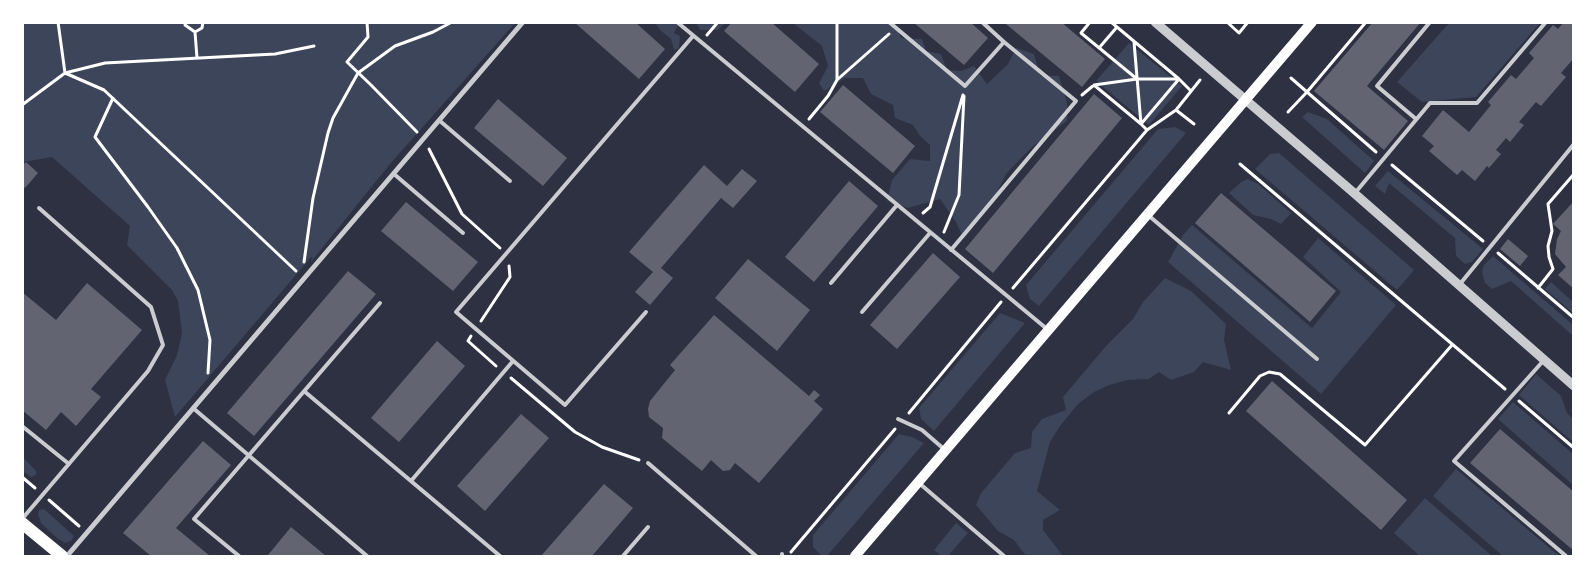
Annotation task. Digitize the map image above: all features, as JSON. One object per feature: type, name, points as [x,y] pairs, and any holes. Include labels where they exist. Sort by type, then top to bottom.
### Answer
[{"type":"main road","points":[[855,556],[1312,22]]},
{"type":"main road","points":[[22,521],[62,556]]},
{"type":"street","points":[[67,556],[523,22]]},
{"type":"street","points":[[1155,22],[1574,386]]},
{"type":"lane","points":[[677,22],[1048,331]]},
{"type":"lane","points":[[889,22],[965,86],[1004,42]]},
{"type":"lane","points":[[951,250],[1076,101],[982,22]]},
{"type":"lane","points":[[1416,119],[1377,86],[1430,22]]},
{"type":"lane","points":[[1354,193],[1430,103],[1477,103],[1546,22]]},
{"type":"lane","points":[[646,312],[565,405],[456,312],[693,36]]},
{"type":"lane","points":[[440,121],[510,181]]},
{"type":"lane","points":[[1459,285],[1573,147]]},
{"type":"lane","points":[[394,174],[463,232]]},
{"type":"lane","points":[[831,283],[897,205]]},
{"type":"lane","points":[[22,521],[148,371],[163,345],[151,307],[39,208]]},
{"type":"lane","points":[[1148,215],[1317,360]]},
{"type":"lane","points":[[862,312],[930,233]]},
{"type":"lane","points":[[239,556],[194,519],[380,303]]},
{"type":"lane","points":[[1544,360],[1454,461],[1566,556]]},
{"type":"lane","points":[[411,481],[513,361]]},
{"type":"lane","points":[[304,391],[500,556]]},
{"type":"lane","points":[[193,408],[367,556]]},
{"type":"lane","points":[[898,419],[922,430],[945,450]]},
{"type":"lane","points":[[22,426],[70,464]]},
{"type":"lane","points":[[648,463],[756,556]]},
{"type":"lane","points":[[918,482],[1004,556]]},
{"type":"lane","points":[[623,556],[648,528]]},
{"type":"path","points":[[58,22],[65,73]]},
{"type":"path","points":[[186,22],[185,25],[195,32]]},
{"type":"path","points":[[195,32],[202,28],[203,22]]},
{"type":"path","points":[[367,22],[368,37],[347,62],[424,139],[462,214],[507,253],[510,277],[468,341],[575,432],[602,447],[648,463]]},
{"type":"path","points":[[304,263],[313,198],[328,133],[333,118],[358,73],[395,46],[433,32],[452,22]]},
{"type":"path","points":[[701,42],[718,22]]},
{"type":"path","points":[[837,22],[838,80]]},
{"type":"path","points":[[1090,22],[1080,34],[1137,79]]},
{"type":"path","points":[[1111,22],[1191,91]]},
{"type":"path","points":[[1227,22],[1239,33],[1248,22]]},
{"type":"path","points":[[1288,112],[1366,22]]},
{"type":"path","points":[[1099,48],[1117,27]]},
{"type":"path","points":[[802,127],[828,96],[838,80],[896,28]]},
{"type":"path","points":[[195,32],[197,58]]},
{"type":"path","points":[[1134,42],[1141,124]]},
{"type":"path","points":[[22,105],[65,73],[105,63],[275,54],[314,46]]},
{"type":"path","points":[[65,73],[104,90],[304,278]]},
{"type":"path","points":[[1291,78],[1383,158],[1574,318]]},
{"type":"path","points":[[1076,101],[1094,85],[1137,79],[1179,79]]},
{"type":"path","points":[[1141,124],[1179,79]]},
{"type":"path","points":[[1006,296],[1147,130],[1176,110],[1200,80]]},
{"type":"path","points":[[1094,85],[1147,130]]},
{"type":"path","points":[[916,221],[930,207],[965,86]]},
{"type":"path","points":[[940,241],[959,195],[965,86]]},
{"type":"path","points":[[113,98],[95,138],[177,248],[198,290],[210,340],[208,376]]},
{"type":"path","points":[[1176,110],[1194,124]]},
{"type":"path","points":[[1240,164],[1574,448]]},
{"type":"path","points":[[1538,288],[1553,268],[1548,246],[1552,231],[1548,204],[1574,174]]},
{"type":"path","points":[[1229,413],[1260,376],[1269,372],[1280,374],[1364,445],[1452,344]]},
{"type":"path","points":[[22,477],[87,533]]},
{"type":"shaded area","points":[[23,23],[515,23],[390,164],[311,262],[312,256],[175,417],[165,380],[177,355],[182,333],[178,301],[172,290],[127,245],[130,226],[52,157],[23,162]]},
{"type":"shaded area","points":[[655,23],[679,23],[674,33],[680,36],[679,48],[674,50],[671,39]]},
{"type":"shaded area","points":[[696,23],[725,23],[718,30],[700,30]]},
{"type":"shaded area","points":[[793,23],[895,23],[901,38],[922,39],[926,51],[941,54],[947,70],[961,71],[974,66],[987,84],[1008,64],[1016,48],[1034,54],[1040,75],[1059,76],[1067,103],[1067,121],[1032,147],[1006,174],[990,206],[964,239],[956,222],[940,199],[908,208],[887,201],[892,180],[910,159],[930,161],[930,145],[920,136],[913,125],[895,118],[893,105],[871,94],[863,78],[845,78],[824,91],[819,83],[828,66],[822,46]]},
{"type":"shaded area","points":[[1449,23],[1540,23],[1476,97],[1422,102],[1397,82]]},
{"type":"shaded area","points":[[1129,43],[1182,86],[1149,125],[1096,81]]},
{"type":"shaded area","points":[[1308,112],[1327,119],[1374,161],[1365,173],[1302,117]]},
{"type":"shaded area","points":[[1175,127],[1186,133],[1039,306],[1030,299],[1026,285],[1158,129]]},
{"type":"shaded area","points":[[1279,153],[1414,270],[1397,290],[1255,169],[1270,154]]},
{"type":"shaded area","points":[[1388,171],[1483,249],[1472,262],[1465,264],[1456,256],[1455,238],[1389,183],[1385,194],[1375,186]]},
{"type":"shaded area","points":[[1248,179],[1258,184],[1291,213],[1281,224],[1271,219],[1253,215],[1229,193],[1241,182]]},
{"type":"shaded area","points":[[1192,225],[1312,328],[1341,292],[1303,257],[1318,238],[1396,305],[1321,394],[1168,262],[1183,235]]},
{"type":"shaded area","points":[[1493,256],[1573,325],[1573,336],[1511,281],[1492,289],[1485,283],[1482,272],[1484,265]]},
{"type":"shaded area","points":[[1165,278],[1191,291],[1226,324],[1224,340],[1231,370],[1203,362],[1194,372],[1171,380],[1159,372],[1149,379],[1128,380],[1109,385],[1094,392],[1078,404],[1050,442],[1037,491],[1060,510],[1043,520],[1043,530],[1063,556],[1026,556],[1014,540],[998,531],[976,505],[981,493],[1015,453],[1031,448],[1032,432],[1042,419],[1066,410],[1063,397],[1106,346],[1133,319],[1143,302]]},
{"type":"shaded area","points":[[1551,282],[1573,302],[1573,313],[1545,289]]},
{"type":"shaded area","points":[[1000,313],[1025,323],[934,431],[921,419],[919,408]]},
{"type":"shaded area","points":[[1536,374],[1561,396],[1567,413],[1573,419],[1573,442],[1519,395]]},
{"type":"shaded area","points":[[1513,402],[1573,454],[1573,485],[1498,419]]},
{"type":"shaded area","points":[[899,434],[912,437],[924,443],[827,556],[822,556],[813,547],[813,535]]},
{"type":"shaded area","points":[[23,457],[36,471],[36,475],[31,477],[23,471]]},
{"type":"shaded area","points":[[1456,469],[1559,556],[1503,556],[1433,496]]},
{"type":"shaded area","points":[[1425,498],[1492,556],[1420,556],[1394,533]]},
{"type":"shaded area","points":[[44,509],[74,536],[71,541],[65,543],[41,523],[38,514],[39,510]]},
{"type":"shaded area","points":[[956,523],[968,533],[948,556],[941,556],[934,550]]},
{"type":"building","points":[[574,22],[635,22],[665,49],[639,79]]},
{"type":"building","points":[[732,22],[771,22],[819,64],[795,92],[724,31]]},
{"type":"building","points":[[913,22],[970,22],[988,38],[964,65]]},
{"type":"building","points":[[1007,22],[1061,22],[1105,59],[1082,87],[1006,24]]},
{"type":"building","points":[[1373,22],[1421,22],[1367,86],[1408,121],[1384,150],[1314,91]]},
{"type":"building","points":[[1564,22],[1574,22],[1574,58],[1561,73],[1566,77],[1541,106],[1536,102],[1519,122],[1524,125],[1510,142],[1506,138],[1496,150],[1501,154],[1489,168],[1487,166],[1475,181],[1462,170],[1457,175],[1429,151],[1434,146],[1422,136],[1443,110],[1469,132],[1491,105],[1488,102],[1511,75],[1516,79],[1534,58],[1529,53],[1553,25],[1558,29]]},
{"type":"building","points":[[843,85],[915,146],[893,173],[820,112]]},
{"type":"building","points":[[1094,94],[1122,118],[993,273],[965,249]]},
{"type":"building","points":[[498,99],[567,158],[543,186],[474,128]]},
{"type":"building","points":[[26,162],[38,173],[25,188],[22,186],[22,166]]},
{"type":"building","points":[[704,165],[727,186],[742,169],[757,181],[733,208],[721,198],[661,268],[673,278],[650,305],[635,292],[653,272],[629,252]]},
{"type":"building","points":[[849,181],[878,206],[814,282],[785,257]]},
{"type":"building","points":[[1221,193],[1336,291],[1310,322],[1195,223]]},
{"type":"building","points":[[1574,201],[1574,289],[1558,275],[1566,267],[1555,254],[1557,239],[1561,231],[1553,224]]},
{"type":"building","points":[[406,202],[478,262],[453,291],[381,231]]},
{"type":"building","points":[[1508,239],[1528,256],[1520,266],[1500,249]]},
{"type":"building","points":[[933,253],[960,277],[897,349],[870,325]]},
{"type":"building","points":[[748,259],[810,310],[777,351],[715,298]]},
{"type":"building","points":[[348,271],[376,294],[254,436],[227,413]]},
{"type":"building","points":[[87,283],[142,330],[91,389],[101,397],[76,426],[61,412],[46,430],[22,410],[22,292],[56,320]]},
{"type":"building","points":[[714,315],[809,396],[814,390],[820,395],[814,401],[823,409],[759,483],[735,463],[730,470],[723,471],[711,460],[702,471],[662,438],[663,428],[649,417],[650,401],[675,370],[670,365]]},
{"type":"building","points":[[437,341],[465,366],[399,442],[371,418]]},
{"type":"building","points":[[1272,381],[1407,500],[1381,530],[1246,411]]},
{"type":"building","points":[[521,414],[549,438],[485,511],[457,486]]},
{"type":"building","points":[[1500,429],[1574,492],[1574,551],[1470,463]]},
{"type":"building","points":[[203,441],[231,465],[176,528],[210,556],[151,556],[123,533]]},
{"type":"building","points":[[604,484],[633,508],[592,556],[541,556]]},
{"type":"building","points":[[291,527],[326,556],[269,556]]}]
